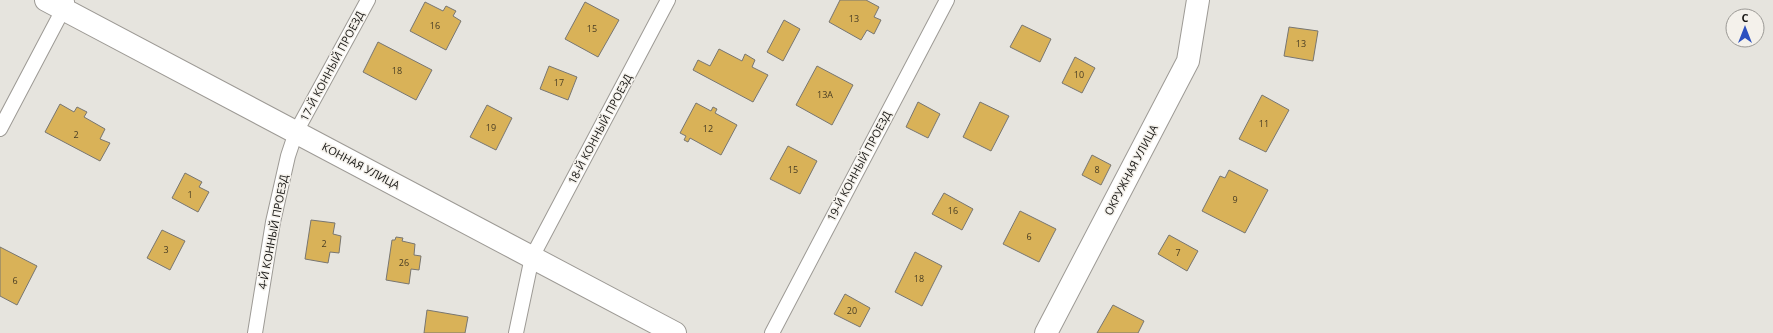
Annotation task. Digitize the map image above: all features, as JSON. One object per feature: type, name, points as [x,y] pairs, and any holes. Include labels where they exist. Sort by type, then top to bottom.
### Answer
[{"type":"street","name":"ОКРУЖНАЯ УЛИЦА","points":[[1046,333],[1188,61],[1198,0]]},
{"type":"street","name":"КОННАЯ УЛИЦА","points":[[59,3],[296,132],[675,333]]},
{"type":"lane","name":"17-Й КОННЫЙ ПРОЕЗД","points":[[296,132],[368,0]]},
{"type":"lane","name":"18-Й КОННЫЙ ПРОЕЗД","points":[[516,333],[532,258],[668,0]]},
{"type":"lane","name":"19-Й КОННЫЙ ПРОЕЗД","points":[[772,333],[947,0]]},
{"type":"lane","points":[[0,129],[59,3]]},
{"type":"lane","name":"4-Й КОННЫЙ ПРОЕЗД","points":[[254,333],[273,222],[288,156],[296,132]]},
{"type":"building","points":[[840,0],[866,0],[879,7],[874,17],[881,20],[874,34],[867,30],[861,40],[829,22]]},
{"type":"building","points":[[425,2],[443,11],[446,6],[456,11],[453,16],[461,21],[446,50],[410,31]]},
{"type":"building","points":[[585,2],[619,20],[598,57],[565,39]]},
{"type":"building","points":[[784,20],[800,29],[783,61],[767,52]]},
{"type":"building","points":[[1022,25],[1051,39],[1040,62],[1010,47]]},
{"type":"building","points":[[1289,27],[1318,31],[1313,61],[1284,56]]},
{"type":"building","points":[[378,42],[432,70],[416,100],[363,72]]},
{"type":"building","points":[[719,49],[742,61],[745,54],[755,60],[752,67],[768,75],[753,102],[693,70],[698,60],[710,66]]},
{"type":"building","points":[[1075,57],[1095,68],[1082,93],[1062,83]]},
{"type":"building","points":[[549,66],[577,77],[568,100],[540,89]]},
{"type":"building","points":[[817,66],[853,85],[832,125],[796,105]]},
{"type":"building","points":[[1262,95],[1289,110],[1266,152],[1239,139]]},
{"type":"building","points":[[918,102],[940,114],[928,138],[906,127]]},
{"type":"building","points":[[980,102],[1009,116],[991,151],[963,137]]},
{"type":"building","points":[[696,103],[711,111],[713,107],[717,109],[715,113],[737,125],[721,155],[690,138],[688,142],[684,140],[686,136],[680,133]]},
{"type":"building","points":[[60,104],[74,112],[77,107],[87,112],[84,117],[105,129],[100,139],[110,143],[100,161],[45,132]]},
{"type":"building","points":[[487,105],[512,118],[496,150],[470,137]]},
{"type":"building","points":[[788,146],[817,161],[800,194],[770,179]]},
{"type":"building","points":[[1092,155],[1111,165],[1101,185],[1082,175]]},
{"type":"building","points":[[1229,170],[1268,190],[1245,233],[1202,211],[1220,176],[1225,178]]},
{"type":"building","points":[[185,173],[202,182],[199,187],[209,192],[198,212],[172,198]]},
{"type":"building","points":[[944,193],[973,209],[962,230],[932,214]]},
{"type":"building","points":[[1020,211],[1056,229],[1039,262],[1003,244]]},
{"type":"building","points":[[311,220],[335,223],[333,234],[341,236],[339,253],[330,252],[328,263],[305,259]]},
{"type":"building","points":[[162,230],[185,241],[170,270],[147,258]]},
{"type":"building","points":[[1169,235],[1198,251],[1187,271],[1158,254]]},
{"type":"building","points":[[396,237],[403,238],[402,241],[415,244],[414,255],[421,256],[419,270],[411,269],[409,284],[386,280],[392,240],[395,240]]},
{"type":"building","points":[[0,247],[37,266],[17,305],[0,296]]},
{"type":"building","points":[[915,252],[942,266],[922,306],[895,292]]},
{"type":"building","points":[[845,294],[870,308],[860,327],[834,314]]},
{"type":"building","points":[[1113,305],[1144,321],[1138,333],[1097,333]]},
{"type":"building","points":[[427,310],[468,317],[465,333],[424,333]]}]
